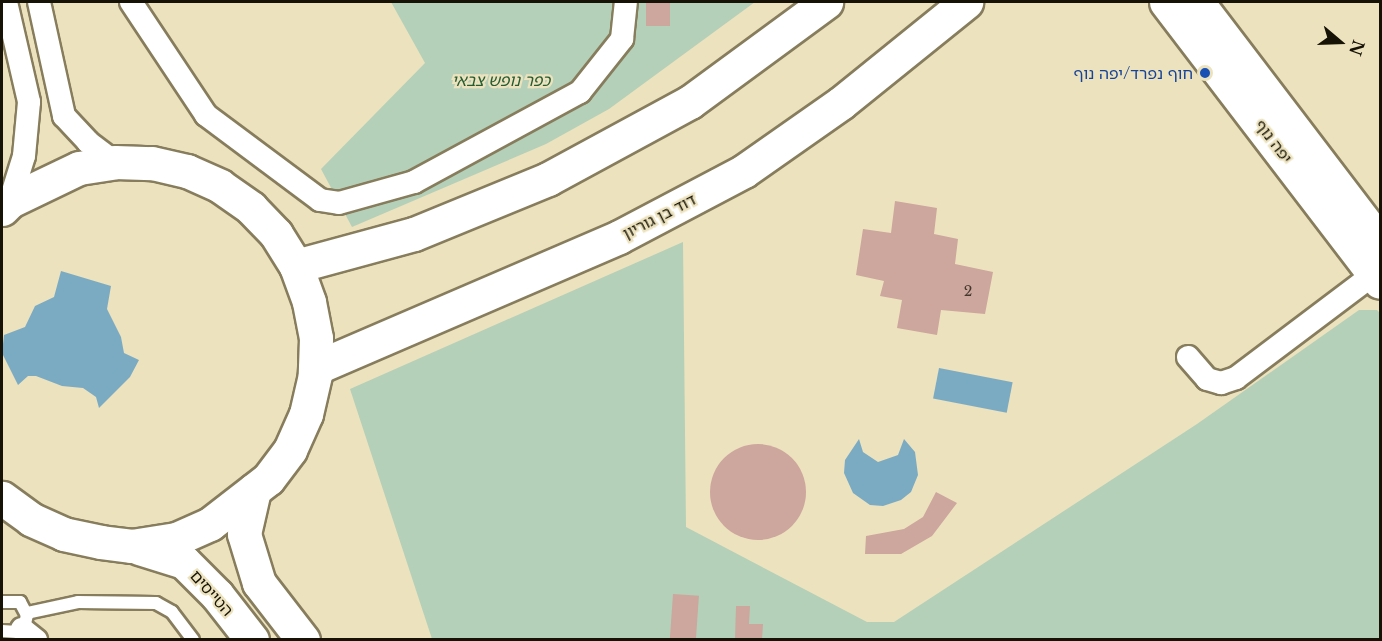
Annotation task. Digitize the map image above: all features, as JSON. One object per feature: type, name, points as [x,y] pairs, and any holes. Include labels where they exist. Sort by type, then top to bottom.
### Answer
[{"type":"main road","points":[[296,266],[414,234],[548,179],[690,102],[826,2]]},
{"type":"main road","name":"דוד בן גוריון","points":[[315,368],[619,237],[744,171],[841,102],[966,2]]},
{"type":"main road","name":"יפה נוף","points":[[1166,2],[1377,278]]},
{"type":"main road","name":"יפה נוף","points":[[1197,2],[1380,242]]},
{"type":"main road","points":[[2,498],[31,519],[64,534],[132,546],[176,539],[210,524],[268,479],[290,450],[306,414],[315,368],[309,302],[296,266],[257,214],[220,186],[187,171],[152,163],[115,162],[79,168],[6,205]]},
{"type":"main road","points":[[254,490],[244,534],[259,583],[303,639]]},
{"type":"main road","name":"הטייסים","points":[[132,546],[184,562],[242,636]]},
{"type":"street","points":[[6,2],[29,102],[24,156],[6,205]]},
{"type":"street","points":[[39,2],[64,116],[88,142],[115,162]]},
{"type":"street","points":[[130,2],[206,115],[320,200],[339,203],[414,182],[580,92],[622,39],[626,2]]},
{"type":"street","points":[[1188,357],[1207,379],[1221,383],[1236,378],[1377,278]]},
{"type":"lane","points":[[2,602],[20,602],[21,628],[78,602],[156,603],[172,612],[193,639]]},
{"type":"green space","name":"כפר נופש צבאי","points":[[391,2],[755,2],[609,109],[546,144],[352,227],[321,169],[425,63]]},
{"type":"green space","points":[[683,242],[686,527],[867,622],[894,622],[1197,424],[1359,310],[1377,310],[1380,313],[1380,639],[432,639],[350,389]]},
{"type":"water","points":[[61,271],[111,286],[107,309],[121,337],[124,353],[139,360],[130,377],[99,408],[96,397],[83,388],[62,386],[36,376],[28,376],[18,385],[2,353],[4,335],[25,327],[35,306],[54,297]]},
{"type":"water","points":[[939,368],[1013,382],[1007,413],[933,398]]},
{"type":"water","points":[[859,439],[863,452],[878,462],[898,455],[904,439],[915,452],[918,475],[911,492],[901,500],[883,506],[870,505],[853,493],[844,473],[845,460]]},
{"type":"building","points":[[646,2],[670,2],[670,26],[646,26]]},
{"type":"building","points":[[895,201],[937,208],[934,234],[958,239],[955,264],[993,272],[985,314],[941,310],[937,335],[897,328],[902,300],[880,296],[884,281],[856,275],[863,229],[891,233]]},
{"type":"building","points":[[758,444],[776,448],[792,458],[802,474],[806,492],[802,510],[792,526],[776,536],[758,540],[740,536],[724,526],[714,510],[710,492],[714,474],[724,458],[740,448]]},
{"type":"building","points":[[936,492],[957,503],[932,536],[901,554],[865,554],[866,536],[904,529],[923,517]]},
{"type":"building","points":[[673,594],[699,596],[696,640],[670,640]]},
{"type":"building","points":[[736,606],[750,606],[749,624],[763,624],[762,640],[735,640]]},
{"type":"place","name":"חוף נפרד/יפה נוף","points":[[1205,73]]}]
